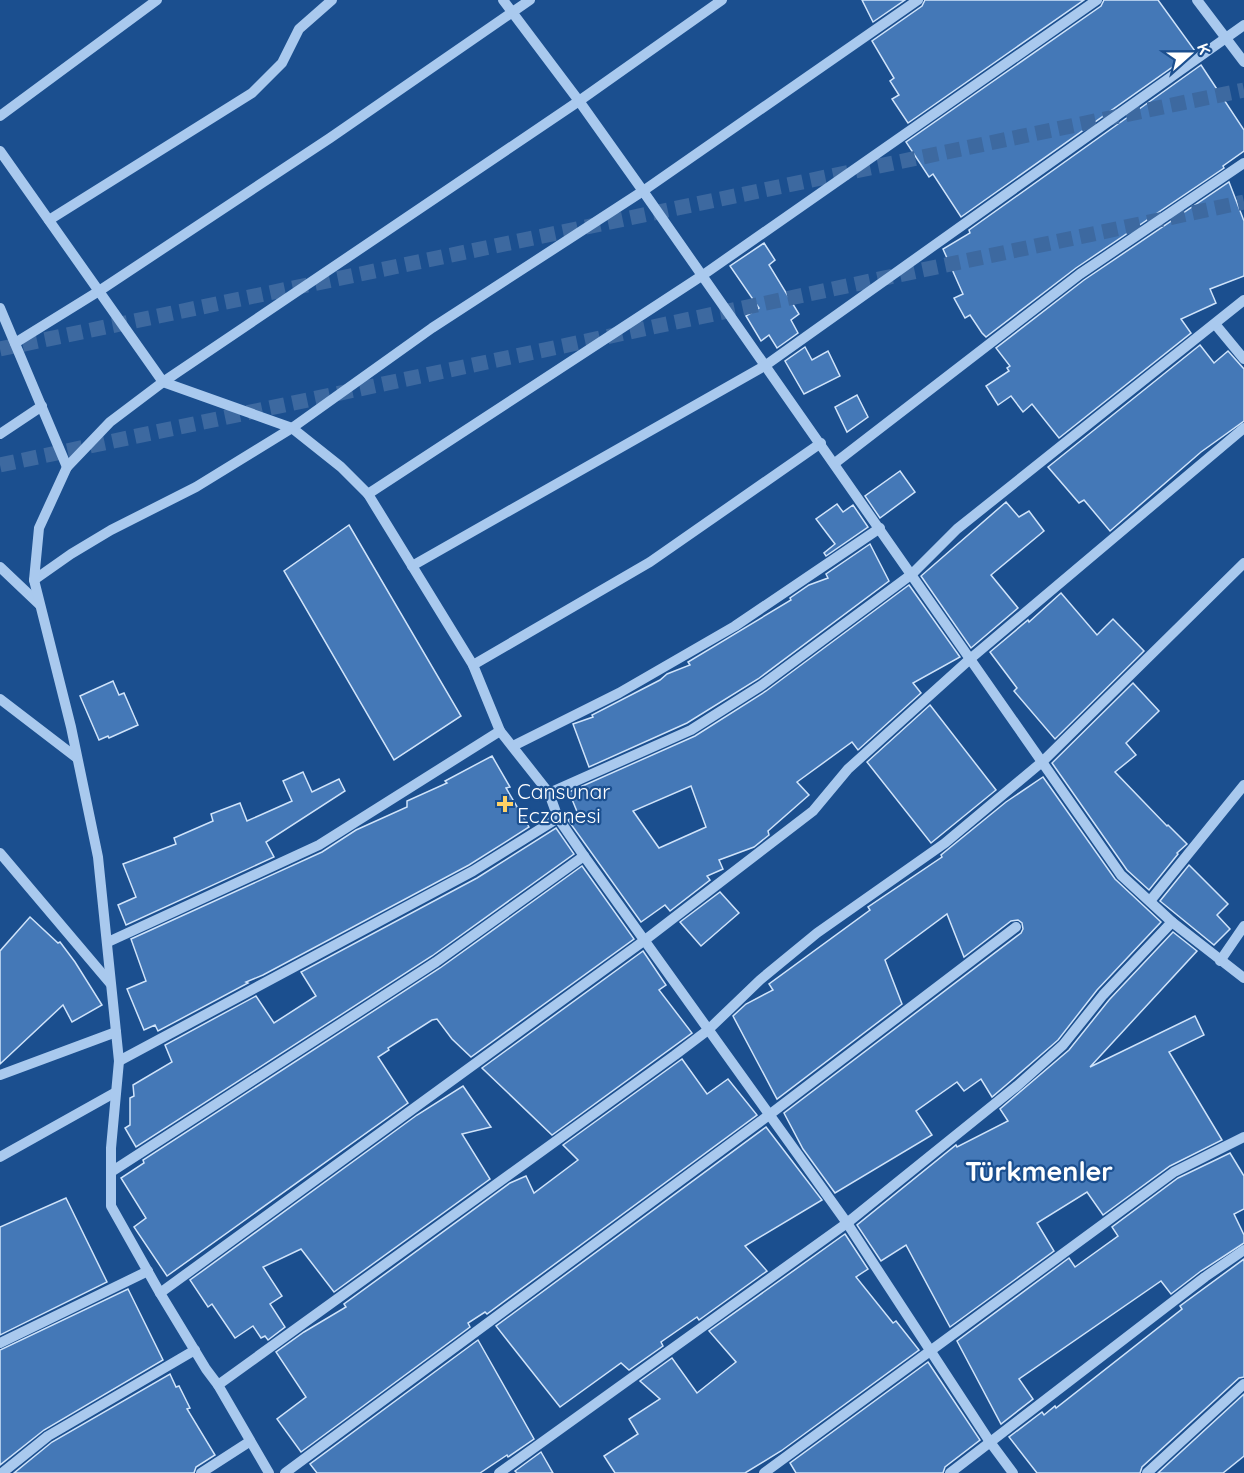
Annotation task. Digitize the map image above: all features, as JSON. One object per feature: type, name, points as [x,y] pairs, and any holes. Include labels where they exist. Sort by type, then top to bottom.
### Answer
[{"type":"street","points":[[0,116],[157,0]]},
{"type":"street","points":[[49,220],[252,93],[282,63],[299,29],[332,0]]},
{"type":"street","points":[[503,0],[643,190],[1121,874],[1172,922],[1244,978]]},
{"type":"street","points":[[15,343],[99,291],[330,138],[530,0]]},
{"type":"street","points":[[269,1473],[218,1385],[160,1293],[111,1206],[111,1172],[119,1061],[108,942],[98,857],[77,758],[34,580],[39,528],[67,467],[110,422],[163,382],[579,101],[722,0]]},
{"type":"street","points":[[34,580],[111,530],[196,487],[292,428],[432,328],[643,190],[918,0]]},
{"type":"street","points":[[368,494],[703,275],[1097,0]]},
{"type":"street","points":[[1197,0],[1244,62]]},
{"type":"street","points":[[412,566],[765,365],[1244,25]]},
{"type":"street","points":[[1,153],[163,382],[292,428],[341,467],[368,494],[473,665],[500,731],[549,793],[558,818],[584,856],[847,1223],[990,1442],[1013,1473]]},
{"type":"street","points":[[835,463],[1080,274],[1244,163]]},
{"type":"street","points":[[549,793],[691,730],[762,685],[912,574],[957,529],[1244,300]]},
{"type":"street","points":[[0,308],[67,467]]},
{"type":"street","points":[[1215,324],[1244,359]]},
{"type":"street","points":[[0,434],[42,406]]},
{"type":"street","points":[[160,1293],[645,940],[813,810],[848,769],[970,659],[1244,428]]},
{"type":"street","points":[[473,665],[650,562],[821,443]]},
{"type":"street","points":[[513,746],[619,693],[735,627],[880,528]]},
{"type":"street","points":[[218,1385],[708,1030],[760,980],[817,933],[945,843],[1042,762],[1244,563]]},
{"type":"street","points":[[0,567],[40,606]]},
{"type":"street","points":[[0,699],[77,758]]},
{"type":"street","points":[[108,942],[319,845],[500,731]]},
{"type":"street","points":[[1150,901],[1244,785]]},
{"type":"street","points":[[119,1061],[473,871],[558,818]]},
{"type":"street","points":[[0,853],[110,983]]},
{"type":"street","points":[[111,1172],[436,962],[584,856]]},
{"type":"street","points":[[499,1473],[847,1223],[1017,1086],[1063,1045],[1103,995],[1172,922]]},
{"type":"street","points":[[1220,961],[1244,926]]},
{"type":"street","points":[[285,1473],[769,1115],[1017,927]]},
{"type":"street","points":[[0,1075],[116,1032]]},
{"type":"street","points":[[0,1157],[116,1092]]},
{"type":"street","points":[[764,1473],[1174,1172],[1244,1137]]},
{"type":"street","points":[[950,1473],[1205,1276],[1244,1251]]},
{"type":"street","points":[[0,1343],[148,1272]]},
{"type":"street","points":[[2,1473],[48,1436],[195,1350]]},
{"type":"street","points":[[1147,1473],[1244,1384]]},
{"type":"street","points":[[201,1473],[249,1442]]},
{"type":"building","points":[[862,0],[905,0],[873,22]]},
{"type":"building","points":[[925,0],[1084,0],[908,123],[892,99],[899,95],[890,81],[894,78],[872,41],[922,6]]},
{"type":"building","points":[[1104,0],[1158,0],[1195,51],[961,217],[933,174],[929,177],[906,142],[1101,6]]},
{"type":"building","points":[[1201,65],[1244,130],[1244,151],[1223,166],[1224,168],[1076,268],[986,337],[970,315],[965,318],[954,298],[963,294],[943,249],[970,233],[969,230]]},
{"type":"building","points":[[1229,182],[1244,221],[1244,276],[1210,289],[1216,303],[1181,319],[1191,333],[1059,438],[1032,404],[1023,412],[1011,396],[998,405],[986,386],[1009,371],[1007,368],[1010,366],[996,348],[1084,280]]},
{"type":"building","points":[[764,243],[775,260],[769,265],[799,314],[791,320],[798,333],[777,348],[769,335],[761,341],[746,316],[759,308],[730,266]]},
{"type":"building","points":[[1200,345],[1214,363],[1228,351],[1244,369],[1244,421],[1201,452],[1110,531],[1084,500],[1079,503],[1048,467]]},
{"type":"building","points":[[805,347],[812,360],[828,351],[840,376],[804,394],[785,361]]},
{"type":"building","points":[[857,395],[868,417],[847,432],[835,407]]},
{"type":"building","points":[[900,471],[915,492],[880,518],[865,496]]},
{"type":"building","points":[[1006,502],[1019,517],[1029,511],[1044,531],[991,575],[1018,608],[971,648],[921,576]]},
{"type":"building","points":[[837,504],[843,512],[853,505],[868,527],[826,556],[824,553],[835,544],[816,519]]},
{"type":"building","points":[[349,525],[461,716],[394,760],[284,571]]},
{"type":"building","points":[[870,544],[889,581],[758,679],[687,723],[589,767],[573,724],[593,717],[592,715],[660,680],[667,674],[690,665],[688,662],[791,600],[790,598],[809,585],[828,578],[826,574]]},
{"type":"building","points":[[909,585],[960,657],[913,683],[921,693],[858,750],[852,742],[797,782],[809,795],[768,831],[769,835],[754,847],[719,860],[723,869],[707,876],[710,880],[670,911],[665,905],[641,922],[568,820],[578,814],[569,792],[695,736],[766,691]],"holes":[[[691,786],[706,827],[659,848],[633,811]]]},
{"type":"building","points":[[1061,593],[1097,635],[1113,619],[1144,651],[1055,739],[1014,691],[1017,688],[990,652],[1028,620],[1029,622]]},
{"type":"building","points":[[113,681],[119,695],[124,693],[138,725],[99,740],[80,696]]},
{"type":"building","points":[[1133,683],[1159,711],[1126,743],[1136,755],[1115,772],[1187,844],[1177,853],[1149,890],[1127,870],[1052,763]]},
{"type":"building","points":[[930,705],[996,790],[931,843],[867,762]]},
{"type":"building","points":[[492,756],[510,787],[506,788],[529,827],[469,865],[158,1031],[155,1025],[144,1030],[127,989],[146,981],[131,939],[322,852],[356,830],[407,807],[407,801],[447,783],[445,781]]},
{"type":"building","points":[[303,772],[312,792],[339,779],[345,791],[266,842],[274,857],[126,925],[118,905],[136,897],[123,864],[176,844],[174,838],[213,821],[211,814],[240,803],[247,821],[292,801],[283,781]]},
{"type":"building","points":[[1043,777],[1115,879],[1161,922],[1097,990],[1058,1040],[992,1097],[981,1079],[964,1091],[957,1082],[916,1111],[932,1135],[835,1193],[803,1149],[784,1113],[1021,933],[1022,923],[1018,920],[1011,921],[964,957],[947,914],[885,960],[902,1004],[777,1099],[733,1016],[746,1004],[773,990],[769,984],[870,910],[868,907],[942,857],[941,855],[1006,802]]},
{"type":"building","points":[[556,828],[574,854],[432,956],[136,1147],[125,1128],[130,1125],[130,1098],[134,1096],[133,1085],[172,1062],[165,1045],[256,996],[274,1023],[316,996],[301,972],[477,878]]},
{"type":"building","points":[[1189,865],[1228,904],[1217,915],[1230,929],[1214,945],[1160,901]]},
{"type":"building","points":[[582,866],[634,939],[471,1057],[452,1039],[437,1019],[388,1048],[389,1050],[378,1057],[408,1103],[167,1276],[134,1227],[146,1218],[121,1178],[144,1163],[143,1160],[440,968]]},
{"type":"building","points":[[720,892],[739,913],[701,946],[680,922]]},
{"type":"building","points":[[30,917],[58,943],[60,942],[102,1005],[72,1022],[63,1005],[0,1064],[0,951]]},
{"type":"building","points":[[1173,932],[1197,951],[1090,1067],[1195,1016],[1204,1035],[1169,1052],[1222,1140],[1170,1166],[1103,1215],[1087,1192],[1037,1223],[1054,1251],[950,1327],[906,1245],[881,1261],[857,1225],[956,1145],[957,1147],[1008,1121],[1000,1109],[1069,1050],[1109,1000]]},
{"type":"building","points":[[643,951],[666,985],[659,990],[692,1033],[552,1135],[482,1068]]},
{"type":"building","points":[[682,1059],[707,1094],[728,1079],[757,1115],[487,1314],[485,1312],[468,1323],[470,1327],[301,1452],[277,1419],[306,1397],[276,1352],[346,1307],[344,1304],[510,1183],[526,1176],[534,1193],[578,1160],[563,1145]]},
{"type":"building","points":[[463,1086],[491,1127],[462,1134],[490,1179],[334,1292],[301,1249],[263,1267],[282,1296],[270,1304],[285,1327],[268,1340],[265,1336],[261,1338],[253,1326],[235,1338],[212,1304],[208,1307],[190,1280],[417,1115]]},
{"type":"building","points":[[766,1127],[822,1200],[745,1246],[767,1271],[699,1320],[697,1317],[661,1342],[663,1346],[629,1370],[621,1363],[560,1407],[496,1326]]},
{"type":"building","points":[[1230,1153],[1244,1176],[1244,1209],[1234,1214],[1244,1235],[1244,1243],[1171,1294],[1161,1281],[1019,1379],[1033,1399],[1001,1424],[957,1341],[1069,1258],[1075,1267],[1118,1236],[1112,1227],[1178,1178]]},
{"type":"building","points":[[66,1198],[107,1282],[0,1335],[0,1227]]},
{"type":"building","points":[[845,1234],[868,1269],[856,1277],[893,1323],[896,1321],[919,1350],[781,1451],[745,1473],[615,1473],[604,1456],[638,1434],[629,1419],[660,1399],[640,1381],[672,1358],[697,1393],[736,1362],[709,1331]]},
{"type":"building","points":[[1244,1259],[1244,1377],[1239,1378],[1142,1467],[1140,1473],[1037,1473],[1009,1437],[1042,1412],[1044,1415],[1055,1406],[1056,1408],[1182,1309],[1180,1306]]},
{"type":"building","points":[[128,1289],[163,1360],[44,1430],[0,1465],[0,1350]]},
{"type":"building","points":[[478,1340],[534,1439],[480,1473],[317,1473],[310,1464]]},
{"type":"building","points":[[928,1362],[980,1440],[945,1467],[943,1473],[796,1473],[790,1463]]},
{"type":"building","points":[[170,1374],[190,1408],[187,1409],[215,1455],[196,1467],[194,1473],[14,1473],[52,1442]]},
{"type":"building","points":[[1244,1394],[1244,1456],[1223,1473],[1158,1473]]},
{"type":"building","points":[[541,1452],[553,1473],[517,1473],[515,1471]]},
{"type":"tunnel","points":[[0,349],[1244,90]]},
{"type":"tunnel","points":[[0,465],[1244,202]]},
{"type":"place","name":"Cansunar Eczanesi","points":[[505,804]]},
{"type":"district","name":"Türkmenler","points":[[1039,1172]]}]
